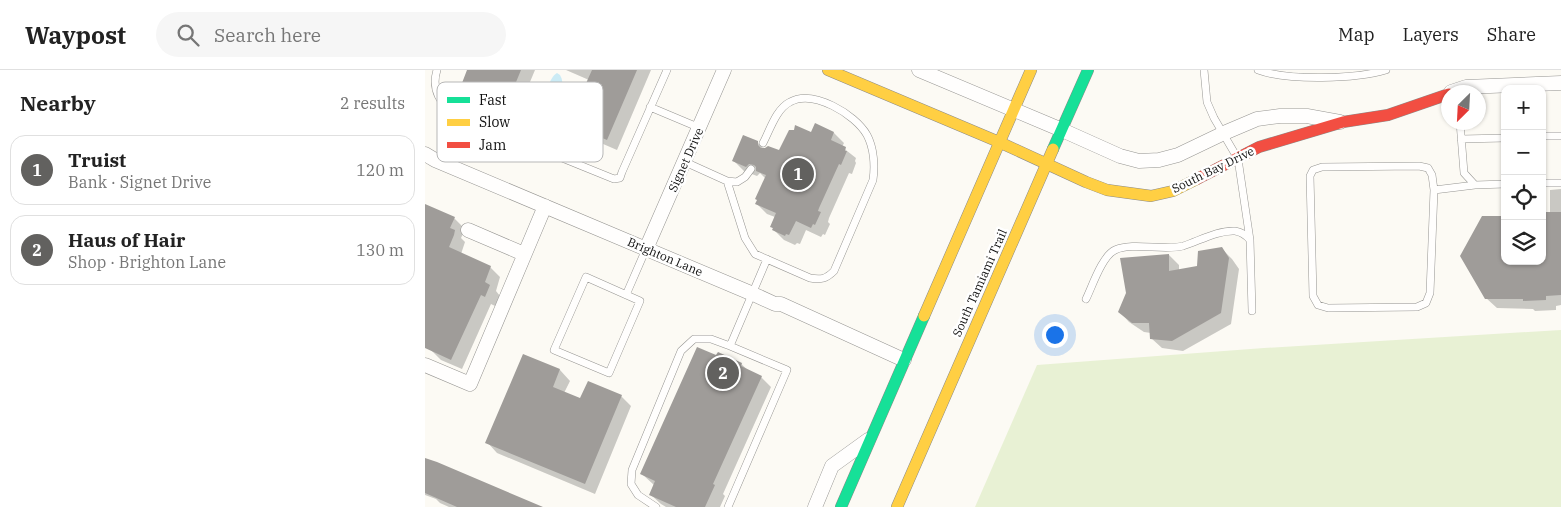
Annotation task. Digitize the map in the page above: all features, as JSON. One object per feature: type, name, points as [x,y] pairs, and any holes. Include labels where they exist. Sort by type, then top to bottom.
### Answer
[{"type":"main road","name":"South Bay Drive","points":[[828,70],[999,142],[1086,182],[1107,190],[1151,196],[1173,191],[1259,147],[1343,122],[1388,115],[1441,96]]},
{"type":"main road","points":[[841,507],[1031,70]]},
{"type":"main road","name":"South Tamiami Trail","points":[[897,507],[1088,70]]},
{"type":"street","name":"Signet Drive","points":[[646,250],[724,70]]},
{"type":"street","name":"South Bay Drive","points":[[919,70],[1014,109],[1120,156],[1139,161],[1159,160],[1178,155],[1257,119],[1280,116],[1307,116],[1343,122]]},
{"type":"street","name":"South Bay Drive","points":[[1486,85],[1561,83]]},
{"type":"street","name":"Brighton Lane","points":[[425,154],[437,161]]},
{"type":"street","name":"Brighton Lane","points":[[440,162],[775,304],[781,304],[904,360]]},
{"type":"street","points":[[425,365],[470,384],[545,206]]},
{"type":"street","points":[[468,230],[524,254]]},
{"type":"street","points":[[815,507],[832,466],[871,438]]},
{"type":"lane","points":[[437,70],[435,75],[437,96]]},
{"type":"lane","points":[[572,162],[614,179],[620,178],[667,70]]},
{"type":"lane","points":[[1204,70],[1207,102],[1238,159],[1251,240],[1252,312]]},
{"type":"lane","points":[[1258,70],[1280,76],[1321,77],[1373,74],[1386,70]]},
{"type":"lane","points":[[727,181],[745,238],[755,254],[810,278],[819,280],[827,278],[834,271],[873,180],[875,168],[867,134],[839,108],[818,100],[799,99],[791,101],[779,113],[763,144]]},
{"type":"lane","points":[[651,107],[700,128]]},
{"type":"lane","points":[[1460,130],[1464,174],[1475,185]]},
{"type":"lane","points":[[1546,136],[1561,136]]},
{"type":"lane","points":[[1461,139],[1501,138]]},
{"type":"lane","points":[[685,162],[727,181],[737,182],[751,169]]},
{"type":"lane","points":[[1419,166],[1428,168],[1432,175],[1433,190],[1431,292],[1426,302],[1417,307],[1328,308],[1318,305],[1313,296],[1311,176],[1313,170],[1322,167],[1419,166]]},
{"type":"lane","points":[[1546,183],[1561,183]]},
{"type":"lane","points":[[1433,190],[1501,184]]},
{"type":"lane","points":[[1086,299],[1106,258],[1113,251],[1123,248],[1181,246],[1221,233],[1234,231],[1244,233],[1251,240]]},
{"type":"lane","points":[[627,295],[646,250]]},
{"type":"lane","points":[[730,346],[767,259]]},
{"type":"lane","points":[[586,277],[627,295],[640,301],[609,373],[554,350],[586,277]]},
{"type":"lane","points":[[656,507],[638,495],[631,484],[632,470],[681,350],[694,338],[711,339],[787,370],[727,507]]},
{"type":"green space","points":[[1561,330],[1561,507],[975,507],[1037,365],[1264,348]]},
{"type":"water","points":[[557,73],[560,75],[562,82],[550,82]]},
{"type":"building","points":[[467,70],[521,70],[516,82],[462,82]]},
{"type":"building","points":[[592,70],[637,70],[607,140],[603,138],[603,82],[587,82]]},
{"type":"building","points":[[815,123],[834,132],[831,140],[846,147],[845,151],[847,151],[819,208],[818,211],[821,212],[815,225],[813,224],[811,228],[796,221],[789,235],[786,234],[785,236],[772,230],[773,228],[770,227],[776,213],[755,204],[757,200],[755,199],[766,175],[756,171],[754,165],[749,164],[746,167],[732,161],[743,135],[758,141],[758,145],[761,148],[768,146],[779,150],[789,130],[794,130],[795,125],[811,132]]},
{"type":"building","points":[[425,204],[455,217],[450,228],[455,230],[449,247],[491,266],[485,282],[490,285],[485,297],[481,295],[451,360],[425,348]]},
{"type":"building","points":[[1546,212],[1561,212],[1561,295],[1546,296],[1546,300],[1485,299],[1460,256],[1482,216],[1501,216],[1501,265],[1546,265]]},
{"type":"building","points":[[1222,247],[1229,258],[1221,313],[1172,341],[1150,339],[1149,323],[1132,323],[1118,312],[1126,293],[1120,258],[1169,254],[1169,271],[1197,266],[1198,251]]},
{"type":"building","points":[[697,347],[716,355],[718,352],[742,363],[741,366],[762,376],[713,484],[715,485],[705,507],[676,507],[649,495],[655,481],[640,474]]},
{"type":"building","points":[[523,354],[560,369],[553,387],[580,398],[588,381],[622,395],[585,484],[485,443]]},
{"type":"building","points":[[425,458],[543,507],[457,507],[425,493]]},
{"type":"traffic: fast","points":[[1053,149],[1088,70]]},
{"type":"traffic: fast","points":[[841,507],[924,316]]},
{"type":"traffic: slow","points":[[828,70],[1107,190],[1151,196],[1173,191],[1197,179]]},
{"type":"traffic: slow","points":[[924,316],[1031,70]]},
{"type":"traffic: slow","points":[[897,507],[1053,149]]},
{"type":"traffic: jam","points":[[1197,179],[1259,147],[1343,122],[1388,115],[1441,97]]},
{"type":"place","name":"Truist","points":[[798,174]]},
{"type":"place","name":"Haus of Hair","points":[[723,373]]}]
